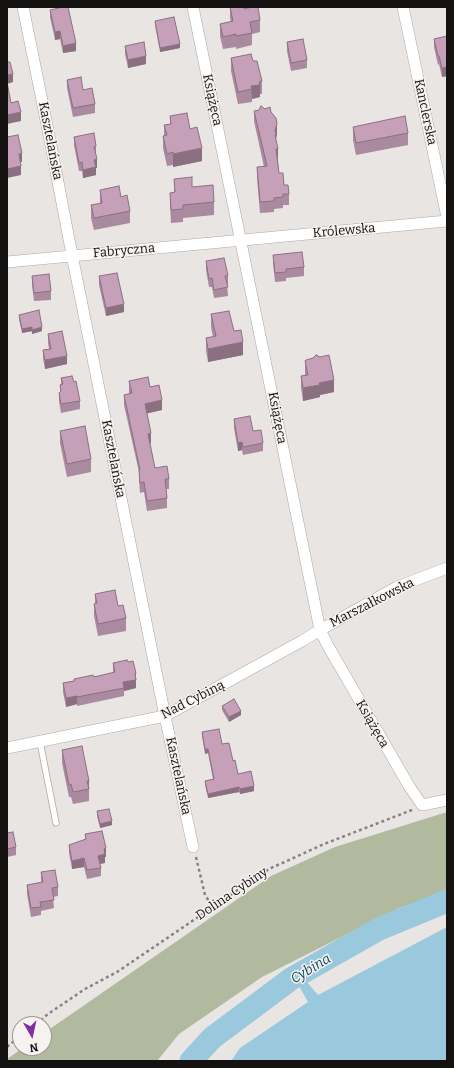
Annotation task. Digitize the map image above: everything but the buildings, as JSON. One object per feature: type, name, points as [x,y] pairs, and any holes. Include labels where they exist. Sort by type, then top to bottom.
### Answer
[{"type":"street","name":"Kasztelańska","points":[[23,7],[165,716],[193,847]]},
{"type":"street","name":"Książęca","points":[[193,7],[320,630],[408,786],[422,805]]},
{"type":"street","name":"Kanclerska","points":[[403,7],[447,216]]},
{"type":"street","name":"Królewska","points":[[241,240],[447,221]]},
{"type":"street","name":"Fabryczna","points":[[7,262],[241,240]]},
{"type":"street","name":"Marszałkowska","points":[[320,630],[397,587],[447,568]]},
{"type":"street","name":"Nad Cybiną","points":[[7,748],[165,716],[296,645],[320,630]]},
{"type":"street","points":[[422,805],[447,800]]},
{"type":"lane","points":[[40,742],[56,823]]},
{"type":"path","name":"Dolina Cybiny","points":[[46,1016],[86,989],[117,972],[269,869],[324,844],[405,814],[422,805]]},
{"type":"path","points":[[193,847],[205,895],[214,907]]},
{"type":"green space","points":[[447,812],[447,894],[399,908],[262,977],[179,1034],[157,1061],[7,1061],[7,1059],[12,1056],[52,1056],[52,1027],[271,876],[335,847]]},
{"type":"water","points":[[447,927],[447,1061],[231,1061],[240,1048],[308,1002],[299,986],[306,981],[318,995]]},
{"type":"waterway","name":"Cybina","points":[[191,1061],[212,1038],[291,979],[379,929],[447,901]]}]
